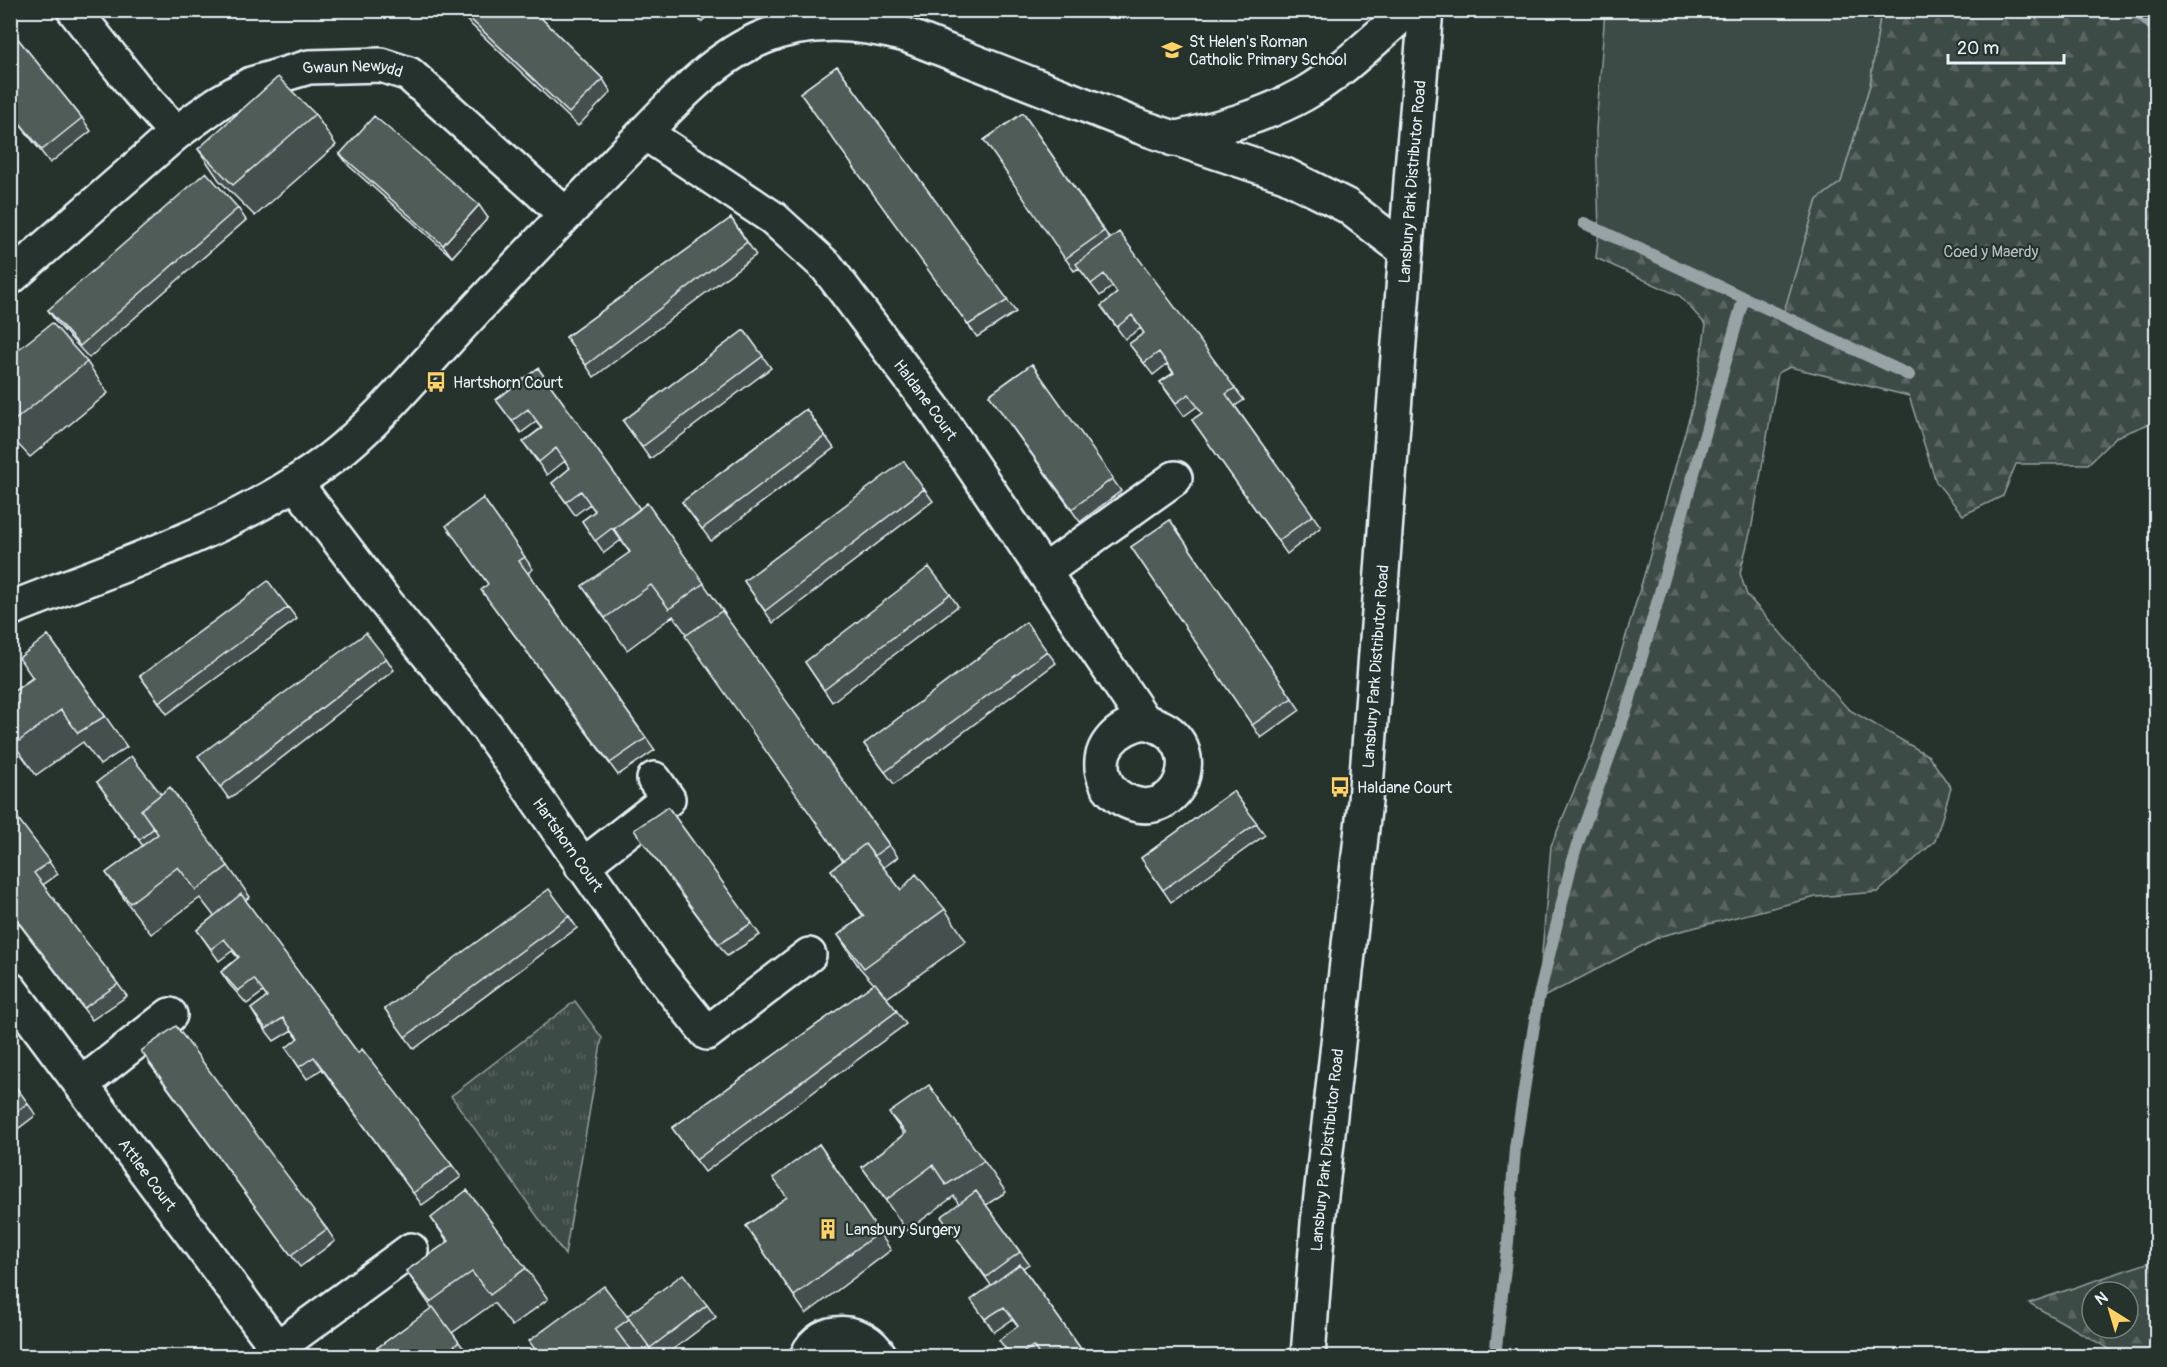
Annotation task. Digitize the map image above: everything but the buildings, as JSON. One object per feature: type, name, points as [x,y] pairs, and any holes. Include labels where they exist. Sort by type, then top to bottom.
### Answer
[{"type":"street","points":[[74,10],[138,91],[176,133]]},
{"type":"street","points":[[1173,138],[1247,119],[1303,94],[1328,78],[1408,10]]},
{"type":"street","name":"Lansbury Park Distributor Road","points":[[1308,1356],[1320,1212],[1365,801],[1426,10]]},
{"type":"street","points":[[10,609],[212,527],[260,506],[296,484],[334,455],[377,417],[565,214],[685,93],[736,53],[762,38],[814,17],[906,35],[1173,138],[1255,165],[1314,189],[1347,206],[1406,251]]},
{"type":"street","name":"Gwaun Newydd","points":[[10,278],[176,133],[218,103],[251,84],[309,67],[381,65],[409,74],[565,214]]},
{"type":"street","name":"Haldane Court","points":[[645,133],[773,218],[827,267],[936,412],[1145,722]]},
{"type":"street","points":[[1045,571],[1175,478]]},
{"type":"street","name":"Hartshorn Court","points":[[296,484],[384,600],[486,726],[651,963],[707,1033],[809,955]]},
{"type":"street","points":[[582,866],[668,799],[654,779]]},
{"type":"street","name":"Attlee Court","points":[[10,989],[82,1084],[272,1352]]},
{"type":"street","points":[[82,1084],[170,1015]]},
{"type":"street","points":[[272,1352],[411,1250]]},
{"type":"street","points":[[807,1356],[817,1343],[840,1333],[853,1334],[866,1339],[880,1356]]},
{"type":"green space","points":[[1605,11],[1881,11],[1870,85],[1841,182],[1817,200],[1783,316],[1599,230],[1596,129]]},
{"type":"green space","name":"Coed y Maerdy","points":[[1881,11],[2156,11],[2156,421],[2116,437],[2088,464],[2016,464],[2003,496],[1963,515],[1936,482],[1909,396],[1790,367],[1778,373],[1752,525],[1740,573],[1747,595],[1848,709],[1929,756],[1951,788],[1935,841],[1878,892],[1816,897],[1661,936],[1538,1000],[1551,846],[1594,743],[1648,562],[1694,401],[1706,325],[1680,296],[1596,258],[1599,230],[1783,315],[1817,200],[1841,182],[1870,85]]},
{"type":"green space","points":[[575,1001],[602,1038],[565,1255],[451,1096]]},
{"type":"green space","points":[[2156,1260],[2156,1356],[2121,1356],[2093,1340],[2140,1340],[2140,1280],[2097,1280]]},
{"type":"green space","points":[[2080,1286],[2080,1332],[2029,1303]]},
{"type":"waterway","points":[[2136,10],[2156,29]]},
{"type":"waterway","points":[[1584,223],[1909,375]]},
{"type":"waterway","points":[[1495,1356],[1508,1242],[1515,1148],[1538,1000],[1574,854],[1628,705],[1744,297]]},
{"type":"place","name":"St Helen's Roman Catholic Primary School","points":[[1172,50]]},
{"type":"place","name":"Hartshorn Court","points":[[436,382]]},
{"type":"place","name":"Haldane Court","points":[[1340,787]]},
{"type":"place","name":"Lansbury Surgery","points":[[828,1229]]}]
